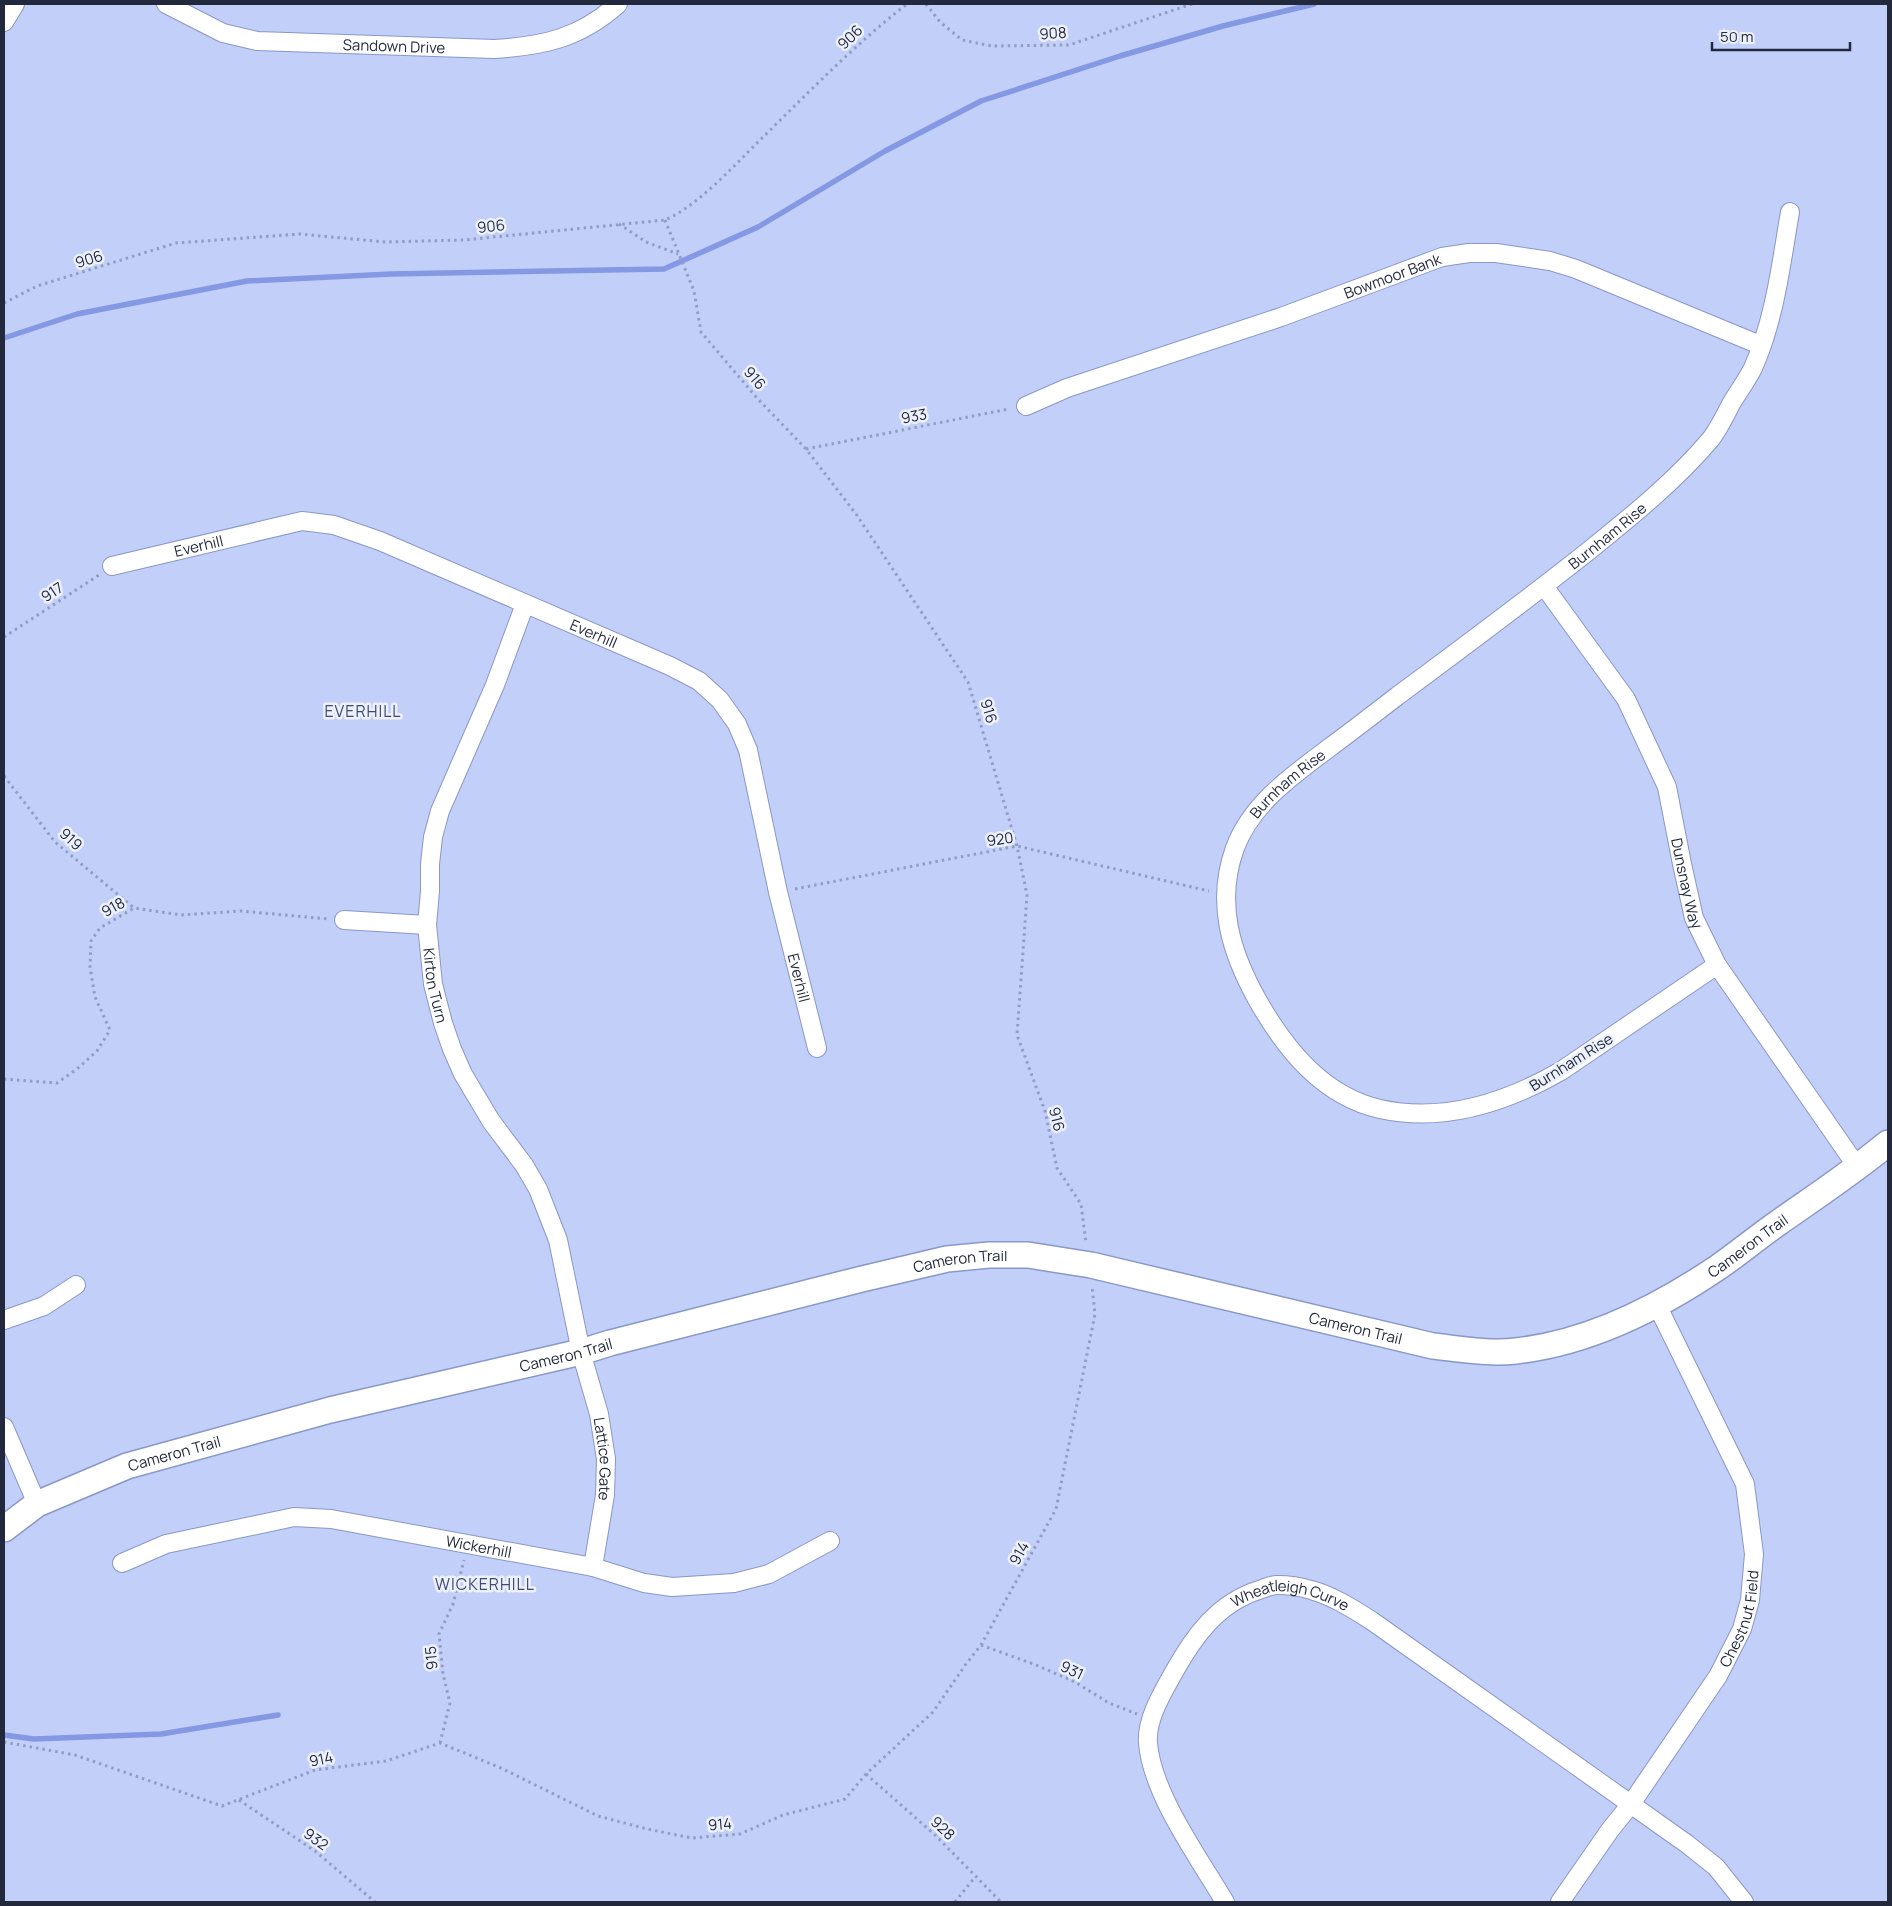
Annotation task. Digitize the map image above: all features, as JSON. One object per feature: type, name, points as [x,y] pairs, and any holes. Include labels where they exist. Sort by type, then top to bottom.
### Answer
[{"type":"street","points":[[4,22],[15,4]]},
{"type":"street","name":"Sandown Drive","points":[[166,4],[223,33],[257,41],[494,49],[530,47],[570,36],[602,18],[618,4]]},
{"type":"street","name":"Burnham Rise","points":[[1718,966],[1561,1072],[1538,1085],[1504,1098],[1460,1110],[1405,1113],[1378,1109],[1328,1087],[1289,1049],[1268,1018],[1246,980],[1236,958],[1229,930],[1224,894],[1235,848],[1250,818],[1272,793],[1315,758],[1544,586],[1628,519],[1683,469],[1712,437],[1752,368],[1760,345],[1774,300],[1790,212]]},
{"type":"street","name":"Bowmoor Bank","points":[[1026,406],[1068,388],[1281,317],[1442,257],[1469,253],[1523,256],[1576,269],[1760,345]]},
{"type":"street","name":"Everhill","points":[[112,566],[302,521],[334,525],[355,531],[670,666],[699,681],[720,700],[737,724],[748,750],[778,892],[817,1048]]},
{"type":"street","name":"Dunsnay Way","points":[[1544,586],[1626,699],[1667,787],[1694,918],[1718,966],[1858,1168]]},
{"type":"street","name":"Kirton Turn","points":[[525,604],[496,685],[440,810],[433,837],[427,925],[433,984],[452,1049],[463,1074],[491,1121],[524,1165],[549,1214],[558,1240],[581,1352]]},
{"type":"street","points":[[344,920],[427,925]]},
{"type":"street","name":"Cameron Trail","points":[[4,1529],[37,1504],[126,1466],[330,1410],[581,1352],[610,1343],[946,1259],[1028,1254],[1089,1257],[1399,1339],[1433,1346],[1486,1351],[1515,1351],[1570,1340],[1657,1305],[1719,1267],[1858,1168],[1888,1144]]},
{"type":"street","points":[[4,1320],[44,1306],[76,1285]]},
{"type":"street","name":"Chestnut Field","points":[[1560,1902],[1610,1830],[1631,1804],[1713,1683],[1742,1629],[1750,1600],[1754,1554],[1745,1484],[1657,1305]]},
{"type":"street","name":"Lattice Gate","points":[[581,1352],[599,1414],[606,1459],[604,1496],[593,1567]]},
{"type":"street","points":[[4,1427],[37,1504]]},
{"type":"street","name":"Wickerhill","points":[[122,1563],[166,1544],[294,1517],[330,1519],[593,1567],[644,1583],[672,1587],[734,1583],[769,1574],[830,1541]]},
{"type":"street","name":"Wheatleigh Curve","points":[[1225,1902],[1176,1819],[1152,1768],[1148,1741],[1151,1720],[1188,1647],[1208,1622],[1228,1605],[1248,1594],[1275,1585],[1312,1590],[1340,1602],[1372,1621],[1687,1844],[1716,1867],[1744,1902]]},
{"type":"path","name":"906","points":[[4,302],[37,286],[176,243],[300,234],[385,242],[464,240],[666,220],[688,207],[730,170],[870,34],[907,4]]},
{"type":"path","name":"908","points":[[926,4],[940,22],[962,40],[992,46],[1069,45],[1192,4]]},
{"type":"path","name":"916","points":[[666,220],[694,292],[701,332],[756,397],[806,449],[856,514],[968,682],[1017,846],[1027,895],[1017,1035],[1045,1111],[1057,1168],[1081,1204],[1089,1257]]},
{"type":"path","points":[[619,224],[646,242],[679,254]]},
{"type":"path","name":"933","points":[[806,449],[1026,406]]},
{"type":"path","name":"917","points":[[4,637],[112,566]]},
{"type":"path","name":"919","points":[[4,776],[55,842],[134,908]]},
{"type":"path","name":"920","points":[[778,892],[1017,846],[1224,894]]},
{"type":"path","name":"918","points":[[4,1080],[57,1083],[77,1069],[97,1051],[110,1030],[95,996],[90,967],[91,941],[100,928],[134,908],[181,915],[241,911],[344,920]]},
{"type":"path","name":"914","points":[[4,1742],[75,1755],[222,1806],[316,1770],[386,1761],[440,1744],[501,1768],[598,1816],[692,1838],[740,1834],[783,1815],[845,1799],[866,1774],[934,1712],[981,1645],[1056,1509],[1095,1314],[1089,1257]]},
{"type":"path","name":"915","points":[[440,1744],[450,1702],[443,1674],[440,1634],[453,1604],[461,1576],[466,1544]]},
{"type":"path","name":"931","points":[[981,1645],[1075,1682],[1109,1704],[1151,1720]]},
{"type":"path","name":"928","points":[[866,1774],[935,1835],[1001,1902]]},
{"type":"path","name":"932","points":[[238,1800],[315,1851],[376,1902]]},
{"type":"path","points":[[954,1902],[975,1877]]},
{"type":"waterway","points":[[4,338],[77,314],[247,281],[391,274],[664,269],[758,227],[885,151],[981,101],[1120,56],[1223,26],[1314,4]]},
{"type":"waterway","points":[[4,1735],[34,1739],[161,1734],[278,1715]]},
{"type":"district","name":"EVERHILL","points":[[363,711]]},
{"type":"district","name":"WICKERHILL","points":[[485,1584]]}]
